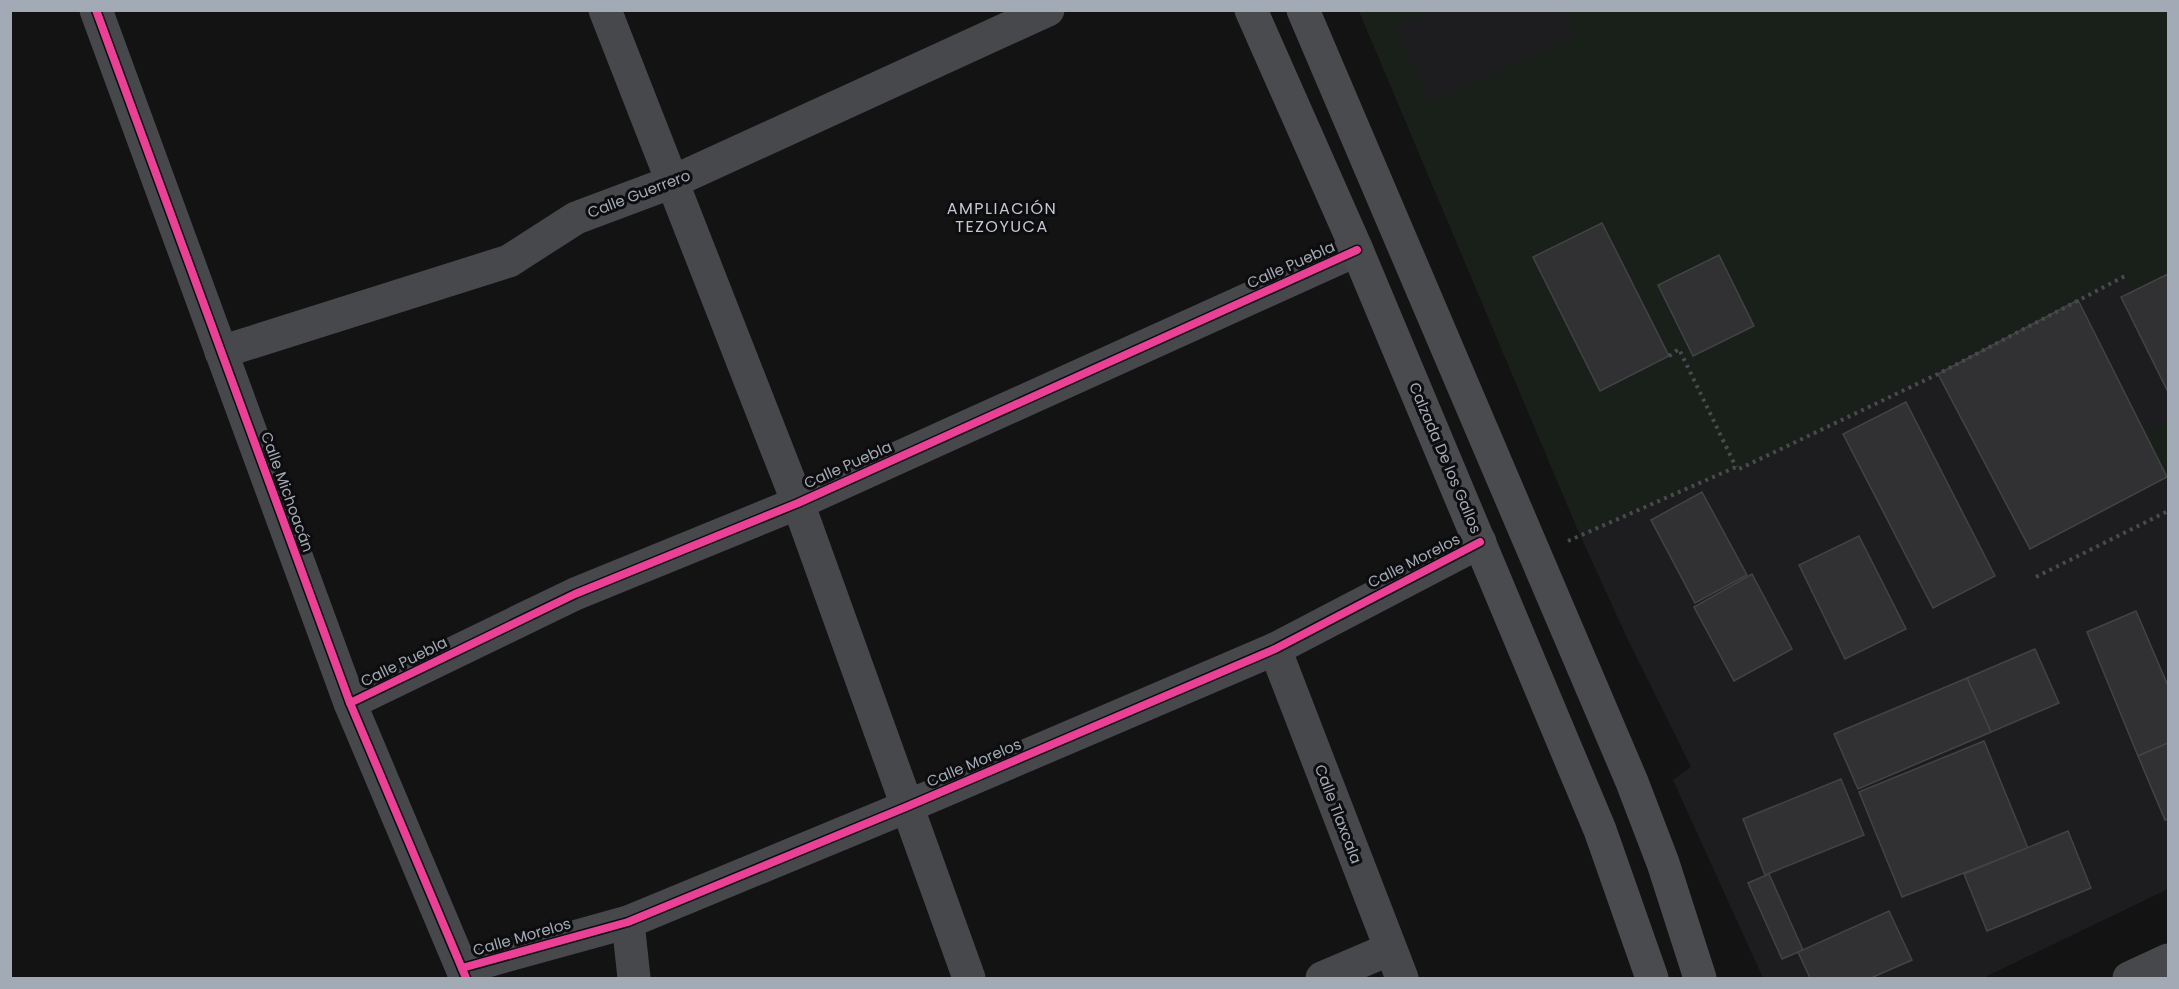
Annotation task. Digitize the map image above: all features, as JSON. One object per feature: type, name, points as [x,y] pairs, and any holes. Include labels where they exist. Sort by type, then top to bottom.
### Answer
[{"type":"main road","name":"Calzada De los Gallos","points":[[1251,10],[1357,250],[1600,830],[1652,978]]},
{"type":"main road","points":[[1303,10],[1632,782],[1663,863],[1700,978]]},
{"type":"street","name":"Calle Michoacán","points":[[96,10],[350,703],[464,973]]},
{"type":"street","points":[[605,10],[798,503],[969,978]]},
{"type":"street","name":"Calle Guerrero","points":[[221,352],[509,261],[576,218],[672,182],[1048,10]]},
{"type":"street","name":"Calle Puebla","points":[[350,703],[575,594],[798,503],[1357,250]]},
{"type":"street","name":"Calle Morelos","points":[[464,973],[628,922],[906,807],[1275,649],[1480,542]]},
{"type":"street","name":"Calle Tlaxcala","points":[[1275,649],[1396,964]]},
{"type":"street","points":[[628,922],[634,978]]},
{"type":"street","points":[[2129,978],[2169,960]]},
{"type":"street","points":[[1322,978],[1396,964]]},
{"type":"path","points":[[1537,555],[1736,467],[1739,469],[1938,374],[2125,276]]},
{"type":"path","points":[[1669,356],[1679,349],[1736,467]]},
{"type":"path","points":[[2036,577],[2169,511]]},
{"type":"shaded area","points":[[1359,11],[2168,11],[2168,889],[1983,978],[1763,978],[1673,780],[1691,767],[1628,640],[1580,535]]},
{"type":"shaded area","points":[[1359,11],[1432,11],[1395,27],[1429,102],[1575,36],[1564,11],[2168,11],[2168,274],[2132,291],[2125,277],[1739,469],[1736,467],[1580,535]]},
{"type":"shaded area","points":[[2168,421],[2168,480],[2145,433]]},
{"type":"building","points":[[1602,223],[1669,356],[1600,391],[1533,257]]},
{"type":"building","points":[[1719,255],[1754,326],[1693,356],[1658,285]]},
{"type":"building","points":[[2168,274],[2168,392],[2121,297]]},
{"type":"building","points":[[2078,300],[2167,477],[2030,549],[1938,374]]},
{"type":"building","points":[[1906,402],[1995,576],[1933,608],[1843,434]]},
{"type":"building","points":[[1702,492],[1747,575],[1695,603],[1651,520]]},
{"type":"building","points":[[1859,536],[1906,629],[1845,659],[1799,565]]},
{"type":"building","points":[[1752,574],[1792,649],[1734,681],[1694,607]]},
{"type":"building","points":[[2136,611],[2168,686],[2168,743],[2138,756],[2087,632]]},
{"type":"building","points":[[2035,649],[2059,703],[1991,732],[1967,678]]},
{"type":"building","points":[[1967,678],[1991,732],[1858,789],[1834,734]]},
{"type":"building","points":[[1984,741],[2028,848],[1902,897],[1859,792]]},
{"type":"building","points":[[2168,743],[2168,819],[2165,820],[2138,756]]},
{"type":"building","points":[[1841,779],[1864,835],[1765,875],[1743,819]]},
{"type":"building","points":[[2068,831],[2091,888],[1987,931],[1964,874]]},
{"type":"building","points":[[1769,874],[1803,950],[1782,959],[1748,883]]},
{"type":"building","points":[[1889,911],[1912,960],[1871,978],[1810,978],[1798,952]]},
{"type":"cycle path","points":[[96,10],[350,703],[466,978]]},
{"type":"cycle path","points":[[350,703],[575,594],[798,503],[1357,250]]},
{"type":"cycle path","points":[[462,968],[628,922],[906,807],[1275,649],[1480,542]]},
{"type":"district","name":"AMPLIACIÓN TEZOYUCA","points":[[1002,217]]}]
